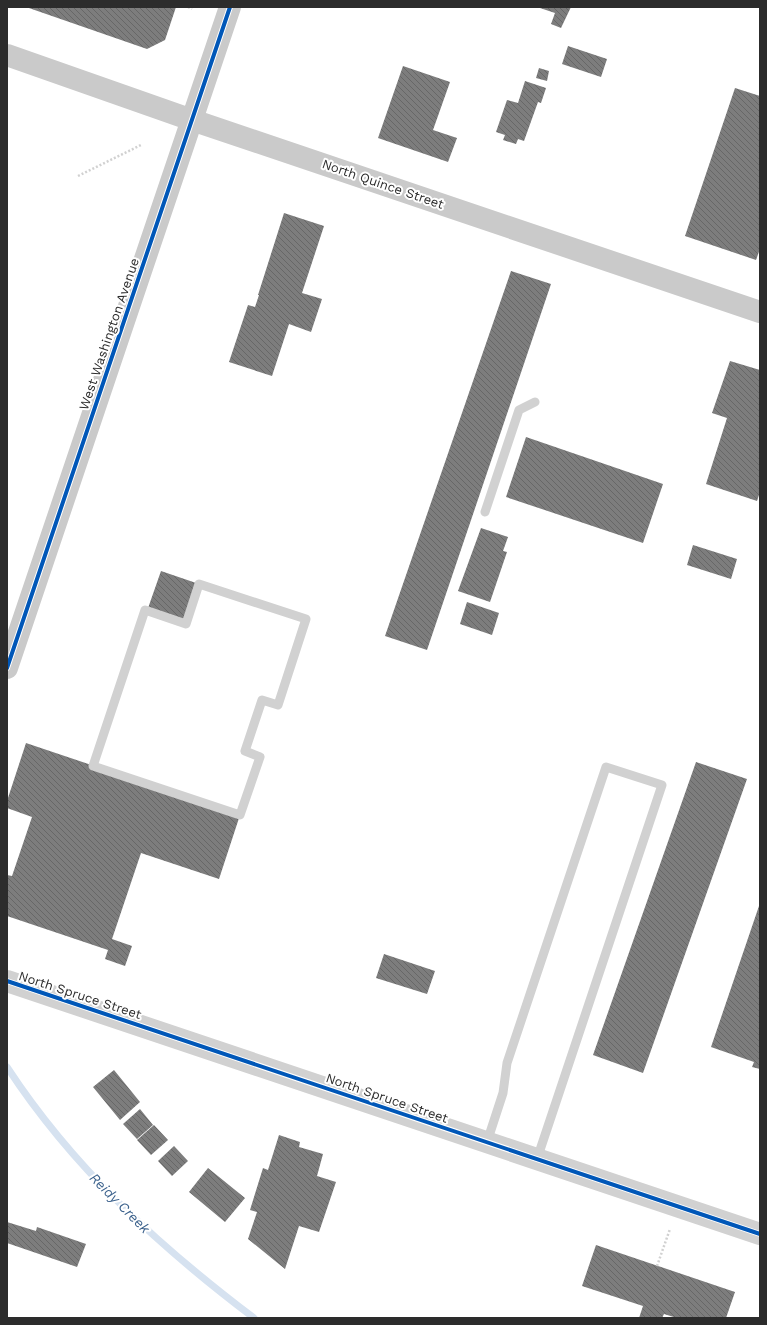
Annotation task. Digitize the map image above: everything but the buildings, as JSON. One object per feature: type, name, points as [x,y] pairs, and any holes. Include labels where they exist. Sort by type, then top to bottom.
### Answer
[{"type":"main road","name":"West Washington Avenue","points":[[7,668],[230,7]]},
{"type":"main road","name":"North Quince Street","points":[[7,55],[192,120],[760,312]]},
{"type":"street","name":"North Spruce Street","points":[[7,981],[760,1234]]},
{"type":"lane","points":[[485,512],[519,410],[535,402]]},
{"type":"lane","points":[[199,584],[306,619],[278,705],[262,700],[245,752],[260,757],[240,815],[93,766],[145,610],[186,624],[199,584]]},
{"type":"lane","points":[[487,1142],[503,1093],[506,1063],[606,767],[662,785],[537,1159]]},
{"type":"path","points":[[188,7],[192,9]]},
{"type":"path","points":[[78,176],[141,145]]},
{"type":"path","points":[[657,1266],[670,1229]]},
{"type":"waterway","name":"Reidy Creek","points":[[7,1067],[60,1139],[89,1172],[152,1234],[185,1263],[254,1318]]},
{"type":"cycle path","points":[[7,668],[230,7]]},
{"type":"cycle path","points":[[7,981],[760,1234]]}]
